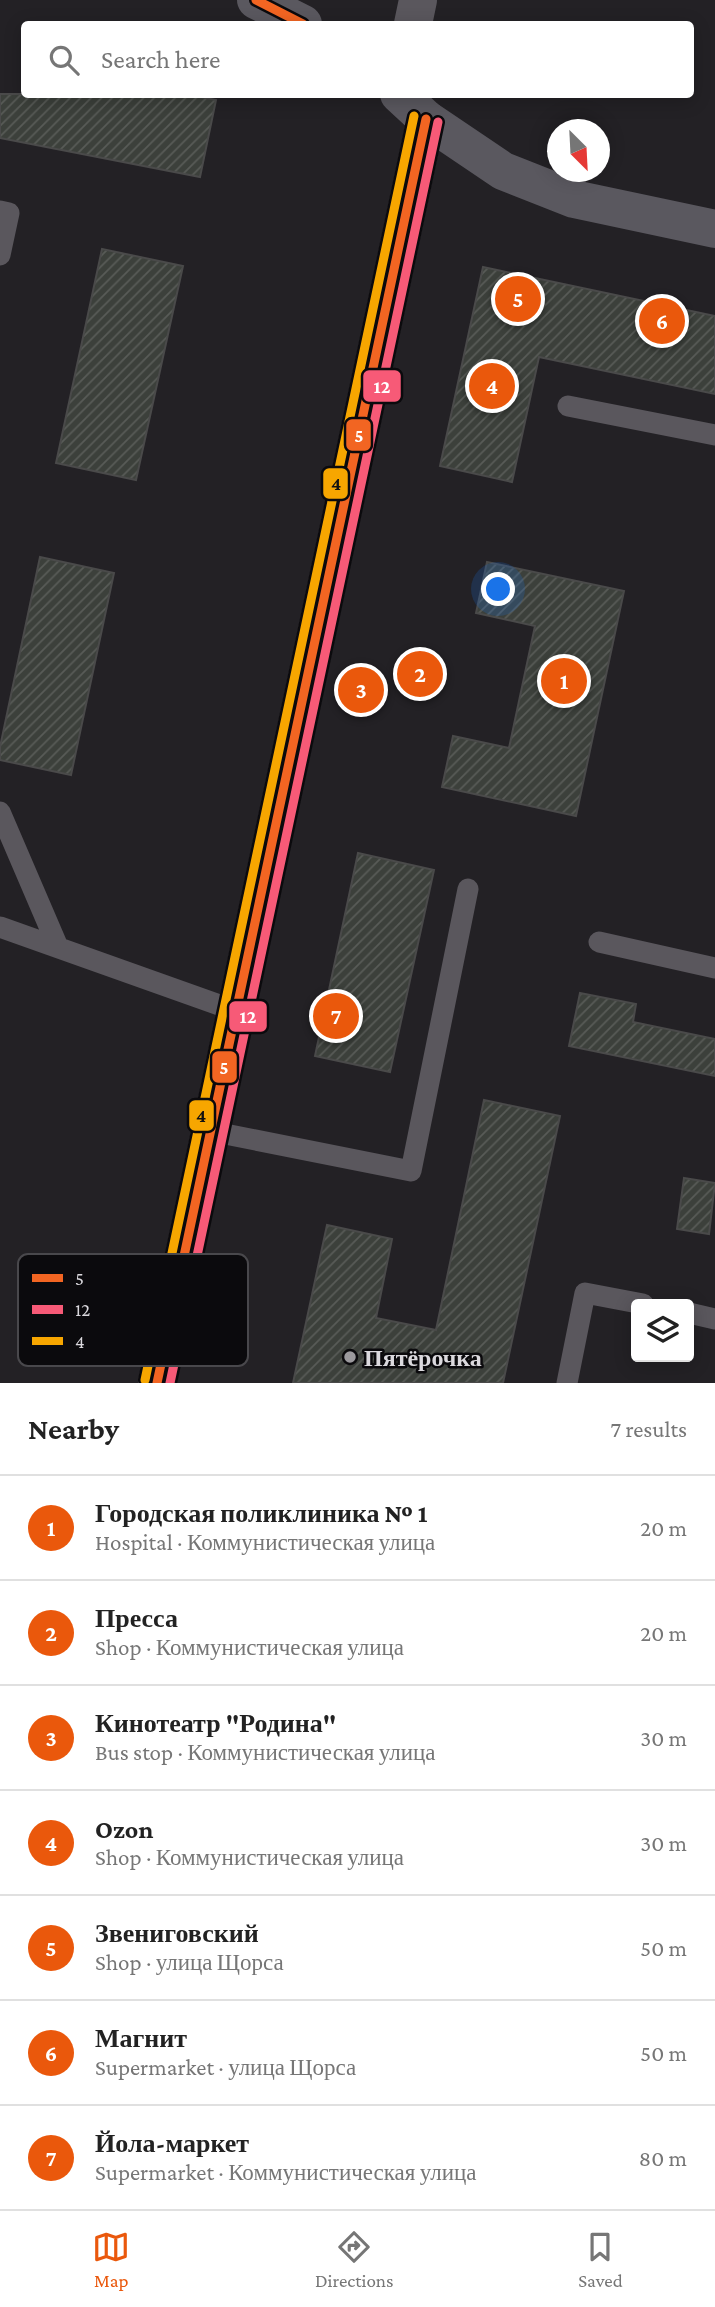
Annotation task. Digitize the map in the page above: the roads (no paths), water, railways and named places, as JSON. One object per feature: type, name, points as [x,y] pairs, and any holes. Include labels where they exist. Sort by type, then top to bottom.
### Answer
[{"type":"main road","points":[[256,0],[297,21]]},
{"type":"main road","points":[[413,107],[503,171],[574,199],[715,229]]},
{"type":"street","points":[[414,21],[418,0]]},
{"type":"street","points":[[184,1254],[236,1011],[413,107]]},
{"type":"lane","points":[[0,211],[9,213],[0,255]]},
{"type":"lane","points":[[568,406],[715,435]]},
{"type":"lane","points":[[0,812],[58,947]]},
{"type":"lane","points":[[210,1131],[411,1171],[468,889]]},
{"type":"lane","points":[[0,927],[236,1011]]},
{"type":"lane","points":[[599,942],[715,968]]},
{"type":"lane","points":[[568,1383],[586,1293],[631,1302]]},
{"type":"lane","points":[[694,1314],[715,1319]]},
{"type":"place","name":"Звениговский","points":[[518,299]]},
{"type":"place","name":"Магнит","points":[[662,321]]},
{"type":"place","name":"Ozon","points":[[492,386]]},
{"type":"place","name":"Пресса","points":[[420,674]]},
{"type":"place","name":"Городская поликлиника № 1","points":[[564,681]]},
{"type":"place","name":"Кинотеатр \"Родина\"","points":[[361,690]]},
{"type":"place","name":"Йола-маркет","points":[[336,1016]]},
{"type":"place","name":"Пятёрочка","points":[[350,1357]]}]
